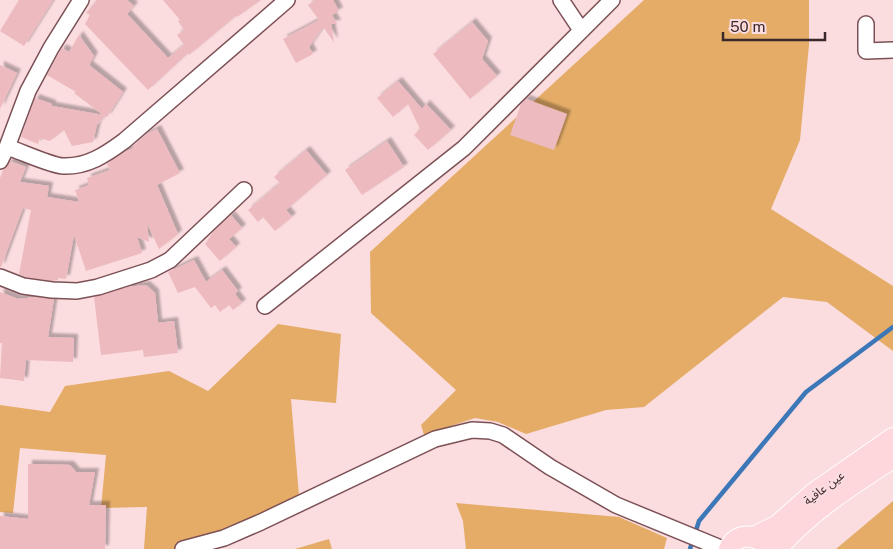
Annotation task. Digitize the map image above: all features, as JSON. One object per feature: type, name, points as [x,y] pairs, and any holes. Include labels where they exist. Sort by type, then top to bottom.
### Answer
[{"type":"main road","name":"عين عافية","points":[[728,549],[736,539],[743,536],[761,543],[814,493],[893,438]]},
{"type":"main road","name":"عين عافية","points":[[777,549],[810,516],[842,491],[893,458]]},
{"type":"street","points":[[82,0],[51,48],[28,91],[2,154],[62,167],[86,164],[104,156],[124,141],[287,0]]},
{"type":"street","points":[[561,0],[581,30]]},
{"type":"street","points":[[264,306],[464,148],[612,0]]},
{"type":"street","points":[[866,24],[866,51],[893,50]]},
{"type":"street","points":[[0,277],[23,286],[77,291],[98,287],[151,270],[170,260],[244,190]]},
{"type":"street","points":[[183,549],[224,538],[261,522],[435,438],[472,430],[490,431],[503,435],[550,467],[616,505],[723,549]]},
{"type":"shaded area","points":[[644,0],[809,0],[809,45],[800,140],[771,209],[893,286],[893,351],[827,302],[783,297],[644,407],[606,410],[526,434],[498,422],[475,418],[424,435],[421,425],[456,390],[371,313],[370,252]]},
{"type":"shaded area","points":[[278,324],[341,334],[336,403],[291,399],[299,496],[277,511],[175,549],[144,549],[147,507],[101,508],[106,455],[20,448],[13,513],[0,512],[0,405],[50,412],[65,386],[169,371],[208,391]]},
{"type":"shaded area","points":[[893,501],[893,549],[836,549]]},
{"type":"shaded area","points":[[456,503],[619,517],[667,538],[664,549],[466,549],[463,521]]},
{"type":"shaded area","points":[[329,539],[332,549],[295,549]]},
{"type":"building","points":[[19,0],[53,0],[24,46],[0,31]]},
{"type":"building","points":[[97,0],[127,0],[134,6],[127,14],[168,58],[184,45],[177,35],[184,30],[178,21],[180,20],[163,0],[261,0],[236,16],[189,55],[188,53],[148,90],[85,24],[90,15],[86,13]]},
{"type":"building","points":[[315,0],[333,0],[339,11],[332,15],[337,24],[331,24],[334,42],[323,27],[309,47],[313,54],[296,63],[283,39],[319,20],[308,5]]},
{"type":"building","points":[[472,22],[488,41],[482,59],[497,76],[470,99],[433,54]]},
{"type":"building","points":[[79,35],[94,56],[89,65],[123,92],[107,117],[105,116],[97,125],[93,142],[72,146],[64,130],[50,141],[40,138],[38,144],[21,137],[35,98],[52,104],[52,106],[103,115],[74,93],[76,92],[47,75],[62,48],[69,52]]},
{"type":"building","points":[[0,65],[17,73],[0,109]]},
{"type":"building","points":[[398,81],[422,109],[426,104],[451,130],[428,150],[414,135],[420,129],[408,104],[393,117],[377,98]]},
{"type":"building","points":[[526,99],[567,114],[554,150],[510,135],[521,104]]},
{"type":"building","points":[[157,129],[180,173],[157,185],[178,234],[159,249],[147,223],[149,242],[137,237],[142,253],[86,271],[74,235],[66,279],[58,278],[58,280],[53,281],[25,277],[19,274],[31,210],[23,208],[0,267],[0,178],[10,161],[26,167],[20,182],[49,186],[47,197],[79,202],[75,190],[89,185],[87,178],[110,170],[107,164],[124,152],[134,148],[133,146],[147,134]]},
{"type":"building","points":[[387,141],[404,167],[362,195],[345,170]]},
{"type":"building","points":[[306,150],[327,175],[286,210],[292,217],[275,231],[263,217],[258,222],[248,210],[280,183],[274,177]]},
{"type":"building","points":[[231,215],[242,228],[229,239],[236,247],[220,261],[205,244],[213,232]]},
{"type":"building","points":[[194,260],[206,282],[222,270],[238,291],[235,294],[242,303],[233,310],[229,305],[220,312],[215,305],[211,308],[195,287],[178,293],[168,272]]},
{"type":"building","points":[[146,285],[155,293],[158,323],[174,321],[178,353],[144,357],[143,350],[101,355],[94,297],[127,287]]},
{"type":"building","points":[[0,292],[18,299],[36,297],[54,299],[48,337],[74,338],[73,362],[26,360],[24,381],[0,378],[2,343],[0,343]]},
{"type":"building","points":[[28,464],[70,465],[76,472],[95,472],[89,505],[106,505],[105,549],[0,549],[0,516],[28,519]]},
{"type":"waterway","points":[[690,549],[699,521],[806,392],[893,327]]}]
